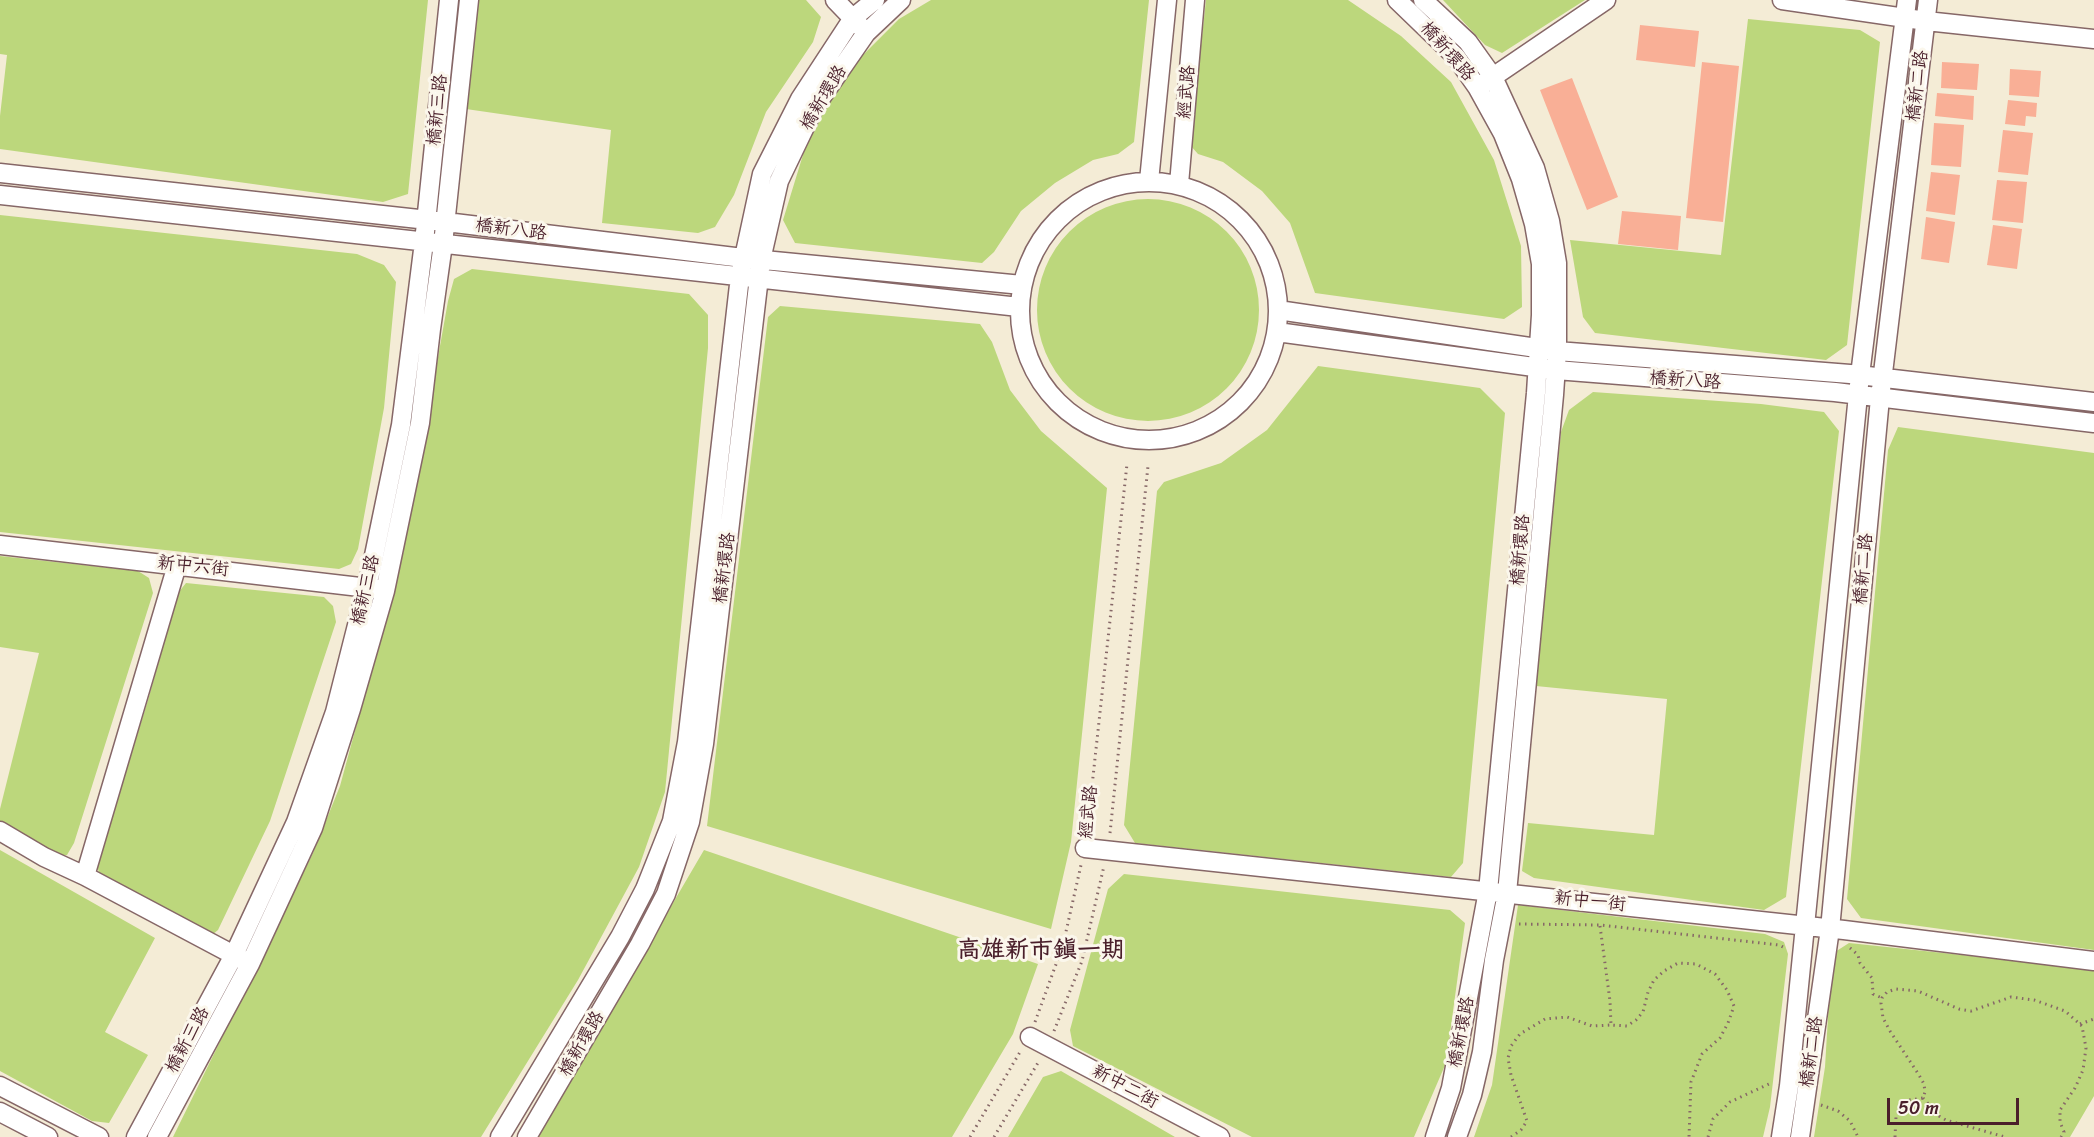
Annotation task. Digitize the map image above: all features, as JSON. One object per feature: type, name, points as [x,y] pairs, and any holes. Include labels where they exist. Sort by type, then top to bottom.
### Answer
[{"type":"street","name":"橋新三路","points":[[136,1137],[234,955],[296,822],[376,589],[401,425],[424,242],[449,0]]},
{"type":"street","name":"橋新三路","points":[[157,1137],[250,964],[314,828],[351,709],[376,589],[420,423],[430,329],[446,222],[469,0]]},
{"type":"street","points":[[836,0],[866,33]]},
{"type":"street","name":"橋新環路","points":[[500,1137],[620,937],[645,889],[672,821],[687,741],[742,267],[762,174],[800,99],[853,18],[875,0]]},
{"type":"street","name":"橋新環路","points":[[527,1137],[640,944],[666,894],[690,822],[704,744],[761,260],[779,180],[814,108],[866,33],[901,0]]},
{"type":"street","name":"經武路","points":[[1149,181],[1167,0]]},
{"type":"street","name":"經武路","points":[[1179,184],[1195,0]]},
{"type":"street","name":"橋新環路","points":[[1397,0],[1456,57],[1477,87],[1503,134],[1521,179],[1534,224],[1541,264],[1539,348],[1547,369],[1507,893],[1494,960],[1482,1052],[1472,1095],[1457,1137]]},
{"type":"street","name":"橋新環路","points":[[1423,0],[1468,42],[1493,77],[1535,168],[1550,221],[1557,263],[1557,351],[1547,369],[1488,891],[1451,1088],[1436,1137]]},
{"type":"street","points":[[1477,87],[1606,0]]},
{"type":"street","points":[[1782,0],[1906,9],[1926,21],[2094,39]]},
{"type":"street","name":"橋新二路","points":[[1800,1137],[1837,929],[1882,377],[1928,0]]},
{"type":"street","name":"橋新二路","points":[[1781,1137],[1790,1080],[1806,926],[1860,375],[1906,9]]},
{"type":"street","name":"橋新八路","points":[[0,173],[446,222],[742,267],[759,279],[1019,307]]},
{"type":"street","points":[[1149,181],[1179,184],[1218,201],[1250,229],[1271,266],[1278,310],[1276,332],[1267,363],[1248,394],[1220,419],[1187,435],[1150,440],[1130,439],[1094,429],[1062,408],[1038,379],[1023,345],[1019,307],[1022,285],[1038,244],[1067,210],[1106,188],[1149,181]]},
{"type":"street","name":"橋新八路","points":[[0,195],[443,244],[742,267],[761,260],[1022,285]]},
{"type":"street","name":"橋新八路","points":[[1278,310],[1557,351],[1882,377],[2094,402]]},
{"type":"street","name":"橋新八路","points":[[1276,332],[1547,369],[1858,395],[2094,423]]},
{"type":"street","name":"新中六街","points":[[0,545],[376,589]]},
{"type":"street","points":[[85,876],[177,565]]},
{"type":"street","points":[[0,831],[250,964]]},
{"type":"street","name":"新中一街","points":[[1085,848],[1837,929],[2094,961]]},
{"type":"street","name":"新中二街","points":[[1030,1037],[1220,1137]]},
{"type":"street","points":[[0,1086],[99,1137]]},
{"type":"street","points":[[0,1112],[48,1137]]},
{"type":"path","name":"經武路","points":[[970,1137],[1030,1037],[1063,945],[1085,848],[1127,464]]},
{"type":"path","name":"經武路","points":[[994,1137],[1048,1046],[1082,961],[1108,850],[1148,466]]},
{"type":"path","points":[[1518,934],[1519,923],[1600,925],[1779,945],[1784,947],[1785,955]]},
{"type":"path","points":[[1600,925],[1611,1025]]},
{"type":"path","points":[[1837,929],[1858,955],[1860,963],[1872,978],[1873,994],[1882,998]]},
{"type":"path","points":[[1511,1137],[1521,1130],[1527,1121],[1511,1075],[1508,1058],[1511,1046],[1520,1034],[1545,1019],[1567,1017],[1592,1026],[1627,1026],[1643,1012],[1654,980],[1678,963],[1696,964],[1715,974],[1734,1006],[1720,1038],[1702,1054],[1691,1082],[1689,1136],[1695,1137]]},
{"type":"path","points":[[2004,1137],[1946,1120],[1939,1116],[1923,1098],[1924,1084],[1883,1018],[1882,998],[1887,992],[1896,988],[1906,989],[1930,995],[1959,1009],[1971,1011],[2011,997],[2034,1000],[2065,1011],[2082,1026],[2086,1048],[2083,1070],[2075,1088],[2060,1110],[2060,1122],[2064,1132],[2061,1137]]},
{"type":"path","points":[[2080,1024],[2094,1019]]},
{"type":"path","points":[[1708,1137],[1713,1119],[1730,1102],[1770,1083],[1790,1080]]},
{"type":"path","points":[[1895,1137],[1896,1117],[1902,1106],[1909,1100],[1923,1098]]},
{"type":"path","points":[[1805,1100],[1838,1111],[1850,1122],[1858,1137]]},
{"type":"green space","points":[[0,0],[428,0],[408,194],[383,202],[0,149],[0,116],[7,55],[0,54]]},
{"type":"green space","points":[[478,0],[806,0],[821,17],[813,42],[766,112],[734,195],[715,227],[698,233],[602,223],[611,130],[466,109]]},
{"type":"green space","points":[[931,0],[1149,0],[1134,142],[1118,154],[1093,160],[1055,183],[1021,211],[994,252],[982,263],[795,243],[783,220],[806,145],[844,74],[899,19]]},
{"type":"green space","points":[[1206,0],[1348,0],[1401,36],[1451,82],[1494,160],[1521,246],[1522,307],[1504,319],[1315,293],[1290,223],[1262,191],[1223,162],[1198,154],[1190,145]]},
{"type":"green space","points":[[1443,0],[1585,0],[1502,53],[1485,45]]},
{"type":"green space","points":[[1748,19],[1860,30],[1880,42],[1847,345],[1826,360],[1595,333],[1583,317],[1570,240],[1721,255]]},
{"type":"green space","points":[[1148,199],[1180,204],[1200,212],[1226,232],[1246,258],[1254,278],[1259,310],[1254,342],[1246,362],[1226,388],[1200,408],[1180,416],[1148,421],[1116,416],[1096,408],[1070,388],[1050,362],[1042,342],[1037,310],[1042,278],[1050,258],[1070,232],[1096,212],[1116,204]]},
{"type":"green space","points":[[0,215],[357,254],[384,265],[396,282],[384,408],[358,549],[351,564],[339,569],[0,532]]},
{"type":"green space","points":[[472,269],[689,294],[708,315],[708,348],[665,792],[639,867],[578,980],[481,1137],[173,1137],[313,853],[340,786],[403,554],[448,301],[454,279]]},
{"type":"green space","points":[[780,306],[980,324],[992,342],[1010,390],[1041,431],[1107,488],[1071,842],[1051,929],[707,826],[768,317]]},
{"type":"green space","points":[[1318,366],[1480,388],[1505,413],[1463,863],[1451,877],[1135,843],[1124,825],[1157,491],[1164,482],[1221,463],[1267,430]]},
{"type":"green space","points":[[1593,392],[1761,404],[1824,412],[1839,431],[1786,897],[1764,910],[1534,878],[1522,871],[1528,823],[1654,835],[1667,699],[1536,686],[1561,432],[1569,410]]},
{"type":"green space","points":[[1898,427],[2094,453],[2094,950],[1861,918],[1847,899],[1888,450]]},
{"type":"green space","points":[[0,556],[138,571],[149,578],[153,593],[74,843],[67,855],[57,857],[0,823],[0,809],[39,653],[0,647]]},
{"type":"green space","points":[[186,583],[324,597],[333,606],[336,622],[270,821],[218,930],[212,935],[100,877],[97,865],[178,593]]},
{"type":"green space","points":[[0,850],[155,938],[105,1032],[148,1055],[109,1123],[92,1121],[0,1071]]},
{"type":"green space","points":[[704,850],[1038,964],[1013,1034],[952,1137],[536,1137]]},
{"type":"green space","points":[[1124,874],[1450,910],[1465,923],[1446,1063],[1414,1137],[1252,1137],[1073,1046],[1070,1030],[1108,889]]},
{"type":"green space","points":[[1518,905],[1765,934],[1784,942],[1788,954],[1770,1107],[1763,1137],[1474,1137],[1492,1085]]},
{"type":"green space","points":[[1849,943],[2094,969],[2094,1096],[2070,1137],[1814,1137],[1825,1067],[1830,984],[1835,952]]},
{"type":"green space","points":[[1061,1071],[1175,1137],[1008,1137],[1043,1077]]},
{"type":"building","points":[[1640,25],[1699,31],[1695,67],[1636,60]]},
{"type":"building","points":[[1702,62],[1739,66],[1723,222],[1686,218]]},
{"type":"building","points":[[1942,62],[1979,64],[1977,90],[1941,88]]},
{"type":"building","points":[[2010,69],[2041,71],[2039,97],[2009,95]]},
{"type":"building","points":[[1572,78],[1618,197],[1587,210],[1540,90]]},
{"type":"building","points":[[1937,93],[1974,96],[1973,120],[1935,116]]},
{"type":"building","points":[[2008,100],[2037,103],[2036,117],[2026,116],[2025,126],[2005,124]]},
{"type":"building","points":[[1934,123],[1964,125],[1961,167],[1931,165]]},
{"type":"building","points":[[2003,130],[2033,133],[2028,175],[1998,172]]},
{"type":"building","points":[[1931,172],[1960,175],[1955,215],[1926,211]]},
{"type":"building","points":[[1997,180],[2027,182],[2023,223],[1992,220]]},
{"type":"building","points":[[1622,211],[1681,216],[1678,250],[1618,244]]},
{"type":"building","points":[[1926,217],[1955,222],[1949,263],[1921,259]]},
{"type":"building","points":[[1993,225],[2022,229],[2017,269],[1987,265]]},
{"type":"district","name":"高雄新市鎮一期","points":[[1041,951]]}]
